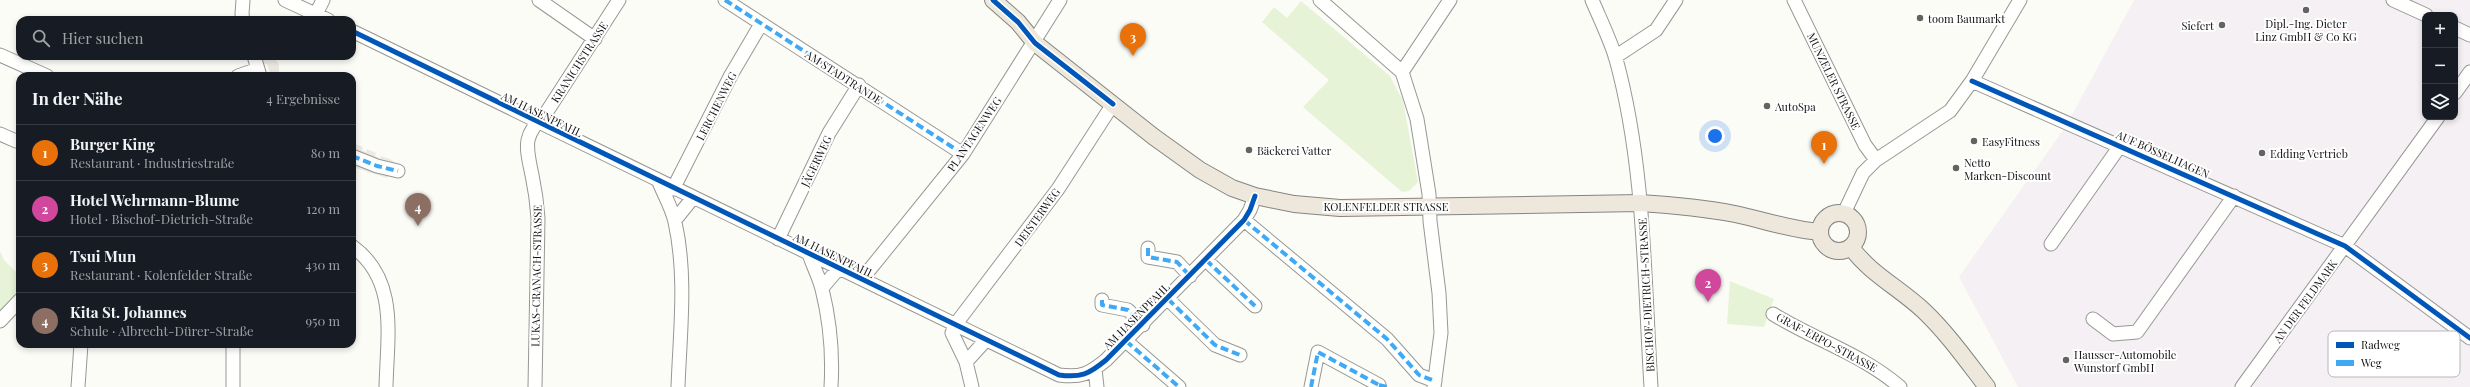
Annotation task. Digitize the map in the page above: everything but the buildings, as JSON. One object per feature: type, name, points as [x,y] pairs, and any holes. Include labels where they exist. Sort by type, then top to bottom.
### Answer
[{"type":"main road","name":"KOLENFELDER STRASSE","points":[[993,0],[1018,22],[1035,43],[1154,137],[1200,170],[1232,188],[1255,196],[1294,204],[1340,208],[1640,203],[1685,206],[1734,214],[1790,228],[1820,232]]},
{"type":"main road","points":[[1844,213],[1849,215],[1857,225],[1857,237],[1851,247],[1834,250],[1824,243],[1820,232],[1820,226],[1827,217],[1832,214],[1844,213]]},
{"type":"main road","points":[[1851,247],[1865,263],[1904,293],[1947,335],[1987,387]]},
{"type":"street","points":[[242,16],[243,0]]},
{"type":"street","points":[[285,0],[320,16]]},
{"type":"street","points":[[322,16],[324,0]]},
{"type":"street","points":[[539,0],[595,40]]},
{"type":"street","name":"KRANICHSTRASSE","points":[[537,122],[546,113],[595,40],[619,0]]},
{"type":"street","name":"AM STADTRANDE","points":[[725,0],[963,154]]},
{"type":"street","name":"PLANTAGENWEG","points":[[862,279],[963,154],[1035,43],[1060,0]]},
{"type":"street","points":[[1244,220],[1288,259],[1387,339],[1419,375],[1434,384],[1440,322],[1430,206],[1417,119],[1402,72],[1320,0]]},
{"type":"street","points":[[1402,72],[1450,0]]},
{"type":"street","name":"BISCHOF-DIETRICH-STRASSE","points":[[1592,0],[1615,57],[1632,128],[1640,203],[1651,387]]},
{"type":"street","points":[[1615,57],[1656,30],[1676,0]]},
{"type":"street","name":"MUNZELER STRASSE","points":[[1794,0],[1865,145],[1876,160]]},
{"type":"street","points":[[1844,213],[1863,173],[1876,160],[1950,111],[1972,81],[2020,0]]},
{"type":"street","points":[[2393,0],[2422,13]]},
{"type":"street","name":"LERCHENWEG","points":[[673,189],[731,74],[761,24]]},
{"type":"street","points":[[2458,29],[2470,35]]},
{"type":"street","name":"AM HASENPFAHL","points":[[356,34],[692,199],[862,279],[1049,371],[1078,382],[1095,369],[1143,325],[1206,260],[1244,220],[1250,210],[1255,196]]},
{"type":"street","points":[[0,55],[38,72]]},
{"type":"street","points":[[255,60],[259,72]]},
{"type":"street","points":[[2458,89],[2470,72]]},
{"type":"street","name":"AUF BÖSSELHAGEN","points":[[1972,81],[2345,246],[2470,338]]},
{"type":"street","name":"JÄGERWEG","points":[[778,239],[829,133],[858,86]]},
{"type":"street","name":"DEISTERWEG","points":[[955,325],[1058,189],[1113,104]]},
{"type":"street","name":"AN DER FELDMARK","points":[[2248,385],[2345,246],[2436,120]]},
{"type":"street","name":"LUKAS-CRANACH-STRASSE","points":[[535,387],[538,218],[536,197],[526,145],[533,126],[537,122]]},
{"type":"street","points":[[0,134],[16,141]]},
{"type":"street","name":"AUF BÖSSELHAGEN","points":[[2051,244],[2120,146]]},
{"type":"street","points":[[356,158],[377,166],[398,171]]},
{"type":"street","points":[[659,182],[675,220],[682,266],[683,294],[678,387]]},
{"type":"street","points":[[2093,319],[2113,334],[2137,332],[2234,196]]},
{"type":"street","points":[[675,220],[692,199]]},
{"type":"street","points":[[1148,248],[1148,257],[1176,262],[1190,276]]},
{"type":"street","points":[[356,250],[375,268],[386,296],[386,387]]},
{"type":"street","points":[[809,254],[822,288],[830,336],[832,364],[830,387]]},
{"type":"street","points":[[1206,260],[1255,306]]},
{"type":"street","points":[[822,288],[839,268]]},
{"type":"street","name":"AM HASENPFAHL","points":[[1168,299],[1215,345],[1240,355]]},
{"type":"street","name":"AM HASENPFAHL","points":[[1102,300],[1102,305],[1128,310],[1143,325]]},
{"type":"street","points":[[0,321],[16,304]]},
{"type":"street","name":"GRAF-ERPO-STRASSE","points":[[1773,314],[1812,336],[1862,358],[1900,387]]},
{"type":"street","points":[[955,325],[952,333],[966,362],[972,387]]},
{"type":"street","points":[[966,362],[986,340]]},
{"type":"street","name":"AM HASENPFAHL","points":[[1126,341],[1179,387]]},
{"type":"street","points":[[78,387],[82,348]]},
{"type":"street","points":[[233,348],[233,387]]},
{"type":"street","points":[[1311,387],[1318,352],[1381,386]]},
{"type":"street","points":[[1095,369],[1097,387]]},
{"type":"shaded area","points":[[2134,0],[2470,0],[2470,387],[2018,387],[1959,277],[2066,126]]},
{"type":"shaded area","points":[[262,60],[276,60],[279,64],[279,72],[270,72],[267,64],[263,64]]},
{"type":"shaded area","points":[[356,144],[363,147],[362,150],[366,152],[367,149],[376,153],[375,156],[380,159],[381,156],[390,159],[395,163],[394,170],[387,178],[356,168]]},
{"type":"green space","points":[[1301,1],[1390,76],[1403,101],[1418,182],[1409,191],[1402,192],[1303,107],[1329,80],[1262,22],[1274,7],[1287,18]]},
{"type":"green space","points":[[0,251],[4,260],[16,272],[16,293],[0,311]]},
{"type":"green space","points":[[1730,281],[1774,299],[1764,327],[1727,324]]},
{"type":"marked path","points":[[725,0],[963,154]]},
{"type":"marked path","points":[[356,158],[377,166],[398,171]]},
{"type":"marked path","points":[[1244,220],[1387,339],[1419,375],[1435,381]]},
{"type":"marked path","points":[[1148,248],[1148,257],[1177,262],[1190,276]]},
{"type":"marked path","points":[[1206,260],[1255,306]]},
{"type":"marked path","points":[[1168,299],[1215,345],[1240,355]]},
{"type":"marked path","points":[[1102,300],[1102,305],[1128,310],[1143,325]]},
{"type":"marked path","points":[[1126,341],[1179,387]]},
{"type":"marked path","points":[[1311,387],[1318,352],[1379,385],[1378,387]]},
{"type":"marked path","points":[[1379,385],[1387,387]]},
{"type":"cycle path","points":[[993,0],[1018,22],[1035,43],[1113,104]]},
{"type":"cycle path","points":[[356,33],[1059,375],[1073,376],[1084,374],[1095,369],[1106,360],[1244,220],[1250,210],[1255,196]]},
{"type":"cycle path","points":[[1972,81],[2345,246],[2470,338]]},
{"type":"place","name":"Dipl.-Ing. Dieter Linz GmbH & Co KG","points":[[2306,10]]},
{"type":"place","name":"toom Baumarkt","points":[[1920,18]]},
{"type":"place","name":"Siefert","points":[[2222,25]]},
{"type":"place","name":"Tsui Mun","points":[[1133,56]]},
{"type":"place","name":"AutoSpa","points":[[1767,106]]},
{"type":"place","name":"EasyFitness","points":[[1974,141]]},
{"type":"place","name":"Bäckerei Vatter","points":[[1249,150]]},
{"type":"place","name":"Edding Vertrieb","points":[[2262,153]]},
{"type":"place","name":"Burger King","points":[[1824,164]]},
{"type":"place","name":"Netto Marken-Discount","points":[[1956,168]]},
{"type":"place","name":"Kita St. Johannes","points":[[418,226]]},
{"type":"place","name":"Hotel Wehrmann-Blume","points":[[1708,302]]},
{"type":"place","name":"Hausser-Automobile Wunstorf GmbH","points":[[2066,360]]}]
